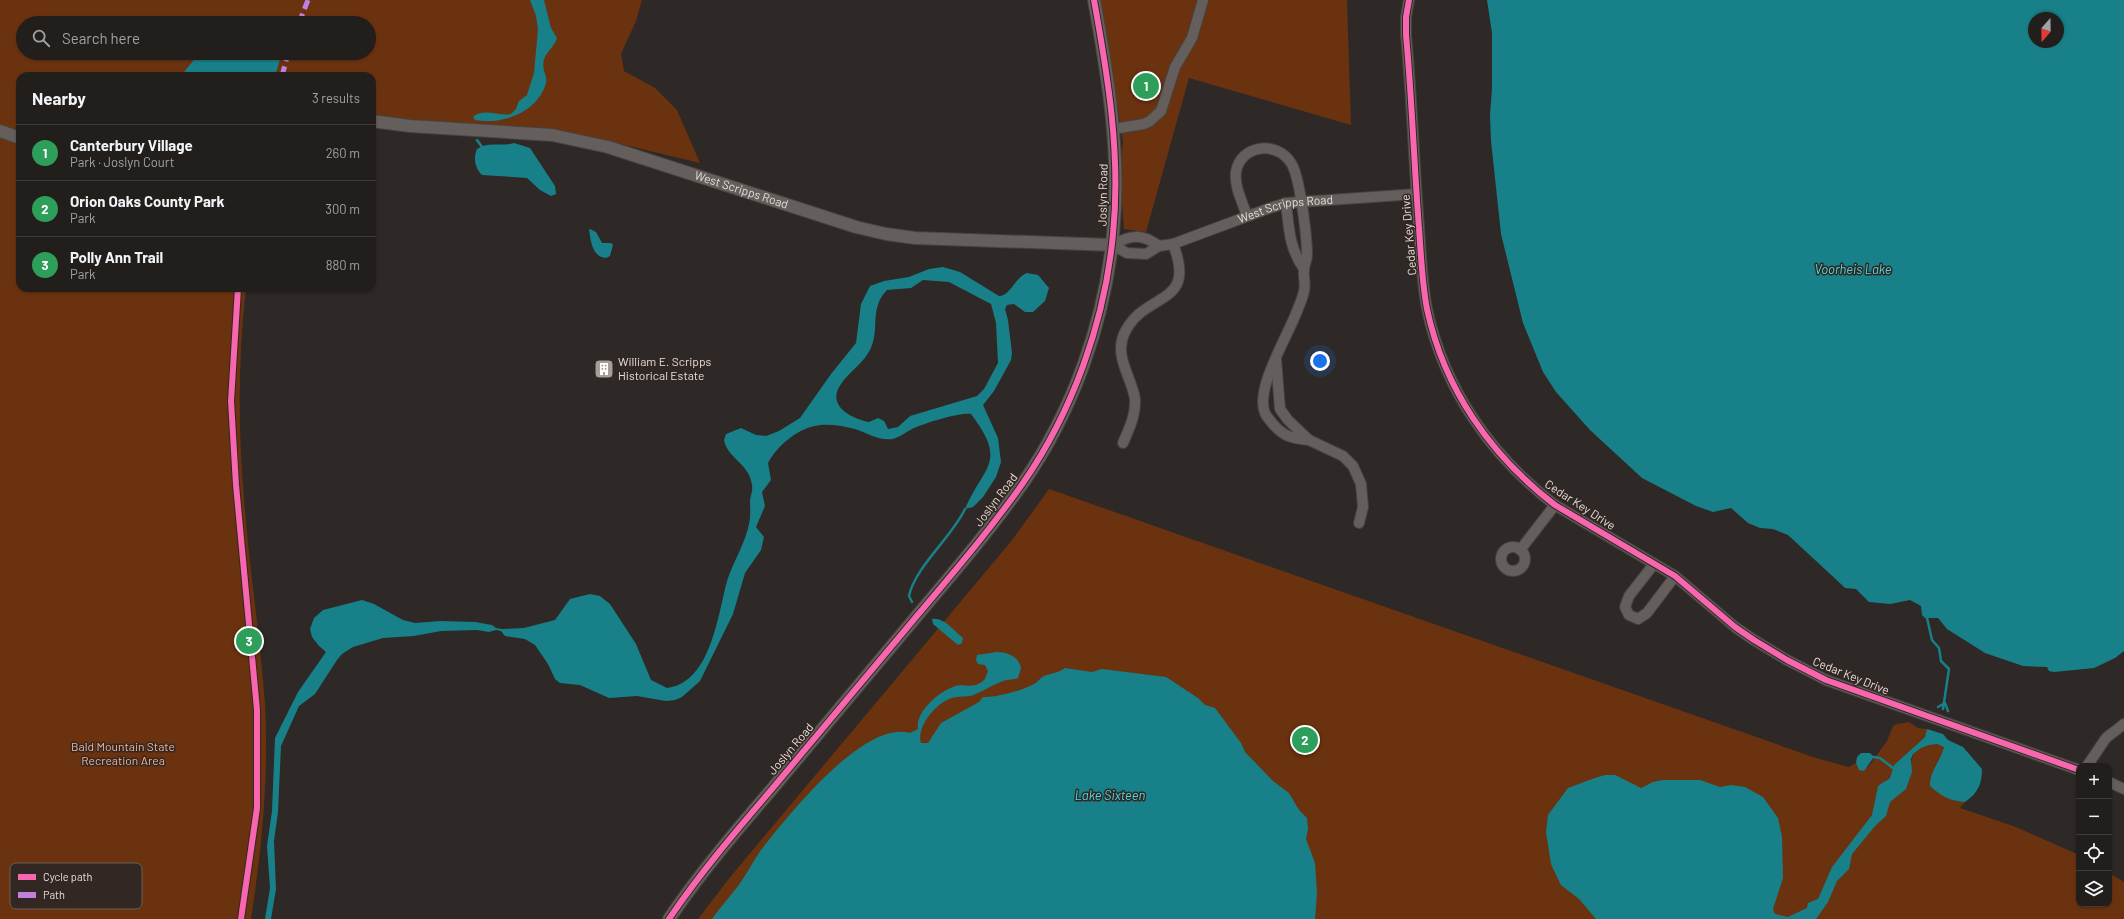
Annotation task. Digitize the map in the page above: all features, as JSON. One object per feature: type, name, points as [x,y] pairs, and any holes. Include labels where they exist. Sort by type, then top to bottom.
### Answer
[{"type":"street","name":"Joslyn Road","points":[[669,919],[713,859],[939,589],[1024,482],[1056,426],[1084,360],[1103,294],[1112,245],[1116,184],[1113,129],[1110,94],[1094,0]]},
{"type":"street","points":[[1113,129],[1144,124],[1160,112],[1176,67],[1192,38],[1203,0]]},
{"type":"street","name":"Cedar Key Drive","points":[[1409,0],[1406,17],[1406,35],[1416,194],[1427,309],[1440,353],[1455,390],[1470,415],[1489,441],[1518,473],[1555,505],[1675,576],[1748,636],[1787,660],[1826,680],[2076,769]]},
{"type":"street","name":"West Scripps Road","points":[[376,122],[410,126],[552,135],[608,148],[856,227],[886,234],[925,238],[1112,245],[1127,237],[1148,238],[1159,246]]},
{"type":"street","points":[[0,131],[16,137]]},
{"type":"street","points":[[1247,216],[1237,184],[1236,174],[1242,158],[1249,152],[1260,148],[1278,152],[1292,163],[1301,201],[1307,256],[1304,269],[1305,290],[1266,380],[1263,399],[1265,413],[1280,432],[1294,438],[1309,440],[1343,456],[1353,466],[1361,484],[1363,507],[1359,523]]},
{"type":"street","name":"West Scripps Road","points":[[1112,245],[1126,254],[1146,254],[1159,246],[1173,244],[1286,203],[1416,194]]},
{"type":"street","points":[[1286,203],[1294,256],[1304,269]]},
{"type":"street","points":[[1123,443],[1135,408],[1135,398],[1123,366],[1123,336],[1129,325],[1140,313],[1175,288],[1181,277],[1180,260],[1173,244]]},
{"type":"street","points":[[1276,358],[1280,409],[1288,420],[1309,440]]},
{"type":"street","points":[[1520,550],[1555,505]]},
{"type":"street","points":[[1654,564],[1629,596],[1625,607],[1629,615],[1638,619],[1647,612],[1675,576]]},
{"type":"street","points":[[2089,763],[2106,738],[2124,724]]},
{"type":"street","points":[[2112,783],[2124,789]]},
{"type":"green space","name":"Bald Mountain State Recreation Area","points":[[0,0],[642,0],[636,21],[621,54],[624,71],[655,88],[677,110],[700,163],[608,141],[376,115],[376,72],[16,72],[16,292],[246,292],[240,367],[242,472],[265,704],[266,731],[264,812],[251,919],[0,919]]},
{"type":"green space","points":[[1100,0],[1347,0],[1351,125],[1189,78],[1146,232],[1124,229],[1120,172],[1123,141]]},
{"type":"green space","points":[[1049,489],[1816,758],[1849,767],[1856,763],[1859,770],[1868,767],[1887,741],[1893,726],[1909,722],[1918,728],[1927,729],[1925,737],[1894,765],[1890,778],[1884,781],[1909,779],[1913,754],[1932,744],[1944,747],[1931,776],[1930,786],[1955,801],[1965,802],[1960,808],[2016,827],[2076,854],[2076,907],[2112,907],[2112,875],[2124,882],[2124,919],[698,919],[731,876],[1013,539]]},
{"type":"water","points":[[530,0],[544,0],[551,28],[557,38],[555,44],[544,59],[543,67],[546,83],[542,93],[527,109],[518,114],[497,120],[475,120],[473,117],[477,114],[487,112],[506,115],[511,114],[516,109],[519,101],[527,95],[534,73],[538,29],[536,16]]},
{"type":"water","name":"Voorheis Lake","points":[[1487,0],[2124,0],[2124,651],[2115,658],[2094,668],[2054,672],[2049,671],[2047,667],[2023,666],[1985,653],[1947,629],[1938,618],[1925,618],[1922,615],[1921,606],[1910,600],[1890,604],[1869,602],[1856,589],[1845,588],[1788,535],[1773,529],[1760,528],[1748,523],[1731,508],[1713,512],[1696,506],[1642,478],[1590,430],[1556,392],[1543,372],[1523,323],[1501,234],[1491,141],[1490,115],[1492,88],[1492,33]]},
{"type":"water","points":[[280,60],[276,72],[184,72],[193,61]]},
{"type":"water","points":[[514,143],[530,148],[555,186],[556,194],[551,196],[540,190],[527,178],[482,175],[476,166],[475,159],[477,149],[486,145]]},
{"type":"water","points":[[590,229],[596,232],[602,243],[611,243],[613,245],[610,256],[606,258],[601,257],[595,252]]},
{"type":"water","points":[[943,267],[960,272],[999,296],[1010,290],[1019,278],[1027,273],[1038,275],[1049,288],[1045,301],[1033,312],[1025,312],[1014,304],[1007,305],[1005,309],[1008,320],[1012,353],[1011,360],[994,391],[983,405],[998,438],[1001,462],[996,477],[983,497],[973,507],[965,509],[985,473],[989,463],[990,454],[988,443],[982,430],[971,414],[959,415],[924,424],[893,439],[878,438],[855,429],[830,425],[820,425],[808,428],[794,435],[776,451],[768,463],[771,480],[762,492],[765,506],[756,527],[764,537],[761,550],[745,573],[733,614],[700,681],[682,697],[675,700],[666,701],[637,696],[609,698],[580,685],[560,683],[555,679],[548,664],[535,645],[525,639],[505,636],[501,631],[496,630],[489,632],[477,630],[441,631],[414,636],[383,638],[353,647],[342,654],[337,660],[315,694],[299,706],[281,746],[278,812],[274,841],[276,889],[271,919],[265,919],[270,888],[267,846],[272,811],[275,738],[298,692],[326,652],[312,637],[310,629],[314,618],[323,610],[362,600],[374,604],[403,620],[415,623],[440,621],[475,622],[492,625],[496,628],[502,629],[524,628],[555,620],[570,599],[590,594],[600,596],[610,604],[636,644],[651,680],[667,688],[682,683],[694,674],[703,661],[710,645],[716,628],[727,581],[745,539],[750,521],[752,485],[743,466],[729,452],[724,440],[726,434],[741,428],[756,435],[766,436],[779,431],[800,418],[831,374],[856,343],[861,304],[870,286],[884,281],[909,277],[929,269]],"holes":[[[923,280],[949,282],[991,304],[996,323],[998,363],[984,389],[977,396],[910,416],[898,427],[888,429],[884,421],[878,418],[869,422],[848,414],[838,404],[836,398],[837,391],[845,379],[865,358],[871,348],[875,333],[876,311],[878,304],[887,290],[911,288]]]},
{"type":"water","points":[[932,619],[941,620],[949,625],[963,638],[962,643],[958,645],[933,624]]},
{"type":"water","name":"Lake Sixteen","points":[[997,652],[1009,654],[1018,661],[1021,668],[1018,678],[995,684],[970,696],[954,697],[938,706],[928,717],[921,730],[921,743],[928,743],[941,723],[979,702],[983,697],[1002,695],[1024,689],[1044,676],[1065,668],[1092,672],[1102,669],[1166,677],[1198,698],[1205,705],[1215,708],[1241,743],[1245,752],[1273,781],[1289,793],[1299,810],[1307,818],[1308,829],[1306,839],[1315,863],[1317,893],[1315,919],[712,919],[738,886],[758,854],[773,835],[807,795],[828,774],[849,755],[871,741],[891,733],[910,733],[918,729],[920,716],[929,704],[941,693],[961,685],[977,685],[985,679],[988,671],[985,665],[978,664],[976,660],[977,655]]},
{"type":"water","points":[[1927,729],[1943,734],[1948,740],[1963,747],[1982,769],[1980,784],[1976,792],[1965,802],[1946,797],[1938,793],[1930,786],[1931,776],[1944,747],[1937,744],[1929,745],[1921,748],[1913,754],[1911,759],[1912,772],[1906,789],[1890,802],[1886,816],[1875,826],[1852,854],[1849,869],[1837,881],[1828,902],[1816,919],[1596,919],[1579,899],[1561,885],[1551,864],[1546,832],[1548,815],[1568,788],[1605,775],[1615,775],[1641,788],[1653,782],[1663,780],[1700,780],[1720,787],[1731,785],[1745,787],[1763,797],[1778,818],[1782,837],[1783,878],[1773,909],[1775,914],[1788,917],[1807,908],[1808,903],[1818,899],[1832,867],[1872,815],[1878,786],[1890,778],[1894,765],[1925,737]]},
{"type":"water","points":[[1861,753],[1870,753],[1874,757],[1864,771],[1859,770],[1856,763],[1857,757]]},
{"type":"waterway","points":[[477,140],[482,147]]},
{"type":"waterway","points":[[912,602],[909,596],[918,574],[952,530],[965,509]]},
{"type":"waterway","points":[[1927,618],[1932,640],[1939,648],[1941,661],[1949,669],[1943,709]]},
{"type":"waterway","points":[[1938,707],[1945,703],[1948,711]]},
{"type":"waterway","points":[[1874,757],[1880,758],[1893,768]]},
{"type":"marked path","points":[[302,16],[308,0]]},
{"type":"marked path","points":[[283,72],[286,60]]},
{"type":"cycle path","points":[[669,919],[719,852],[998,518],[1041,455],[1071,396],[1084,364],[1103,299],[1109,267],[1115,204],[1112,116],[1094,0]]},
{"type":"cycle path","points":[[1409,0],[1406,17],[1406,35],[1417,204],[1427,309],[1445,366],[1458,393],[1473,419],[1510,465],[1555,505],[1675,576],[1735,627],[1787,660],[1826,680],[2076,769]]},
{"type":"cycle path","points":[[238,292],[231,401],[236,485],[257,710],[257,808],[241,919]]},
{"type":"place","name":"Canterbury Village","points":[[1146,86]]},
{"type":"place","name":"William E. Scripps Historical Estate","points":[[604,369]]},
{"type":"place","name":"Polly Ann Trail","points":[[249,641]]},
{"type":"place","name":"Orion Oaks County Park","points":[[1305,740]]}]
